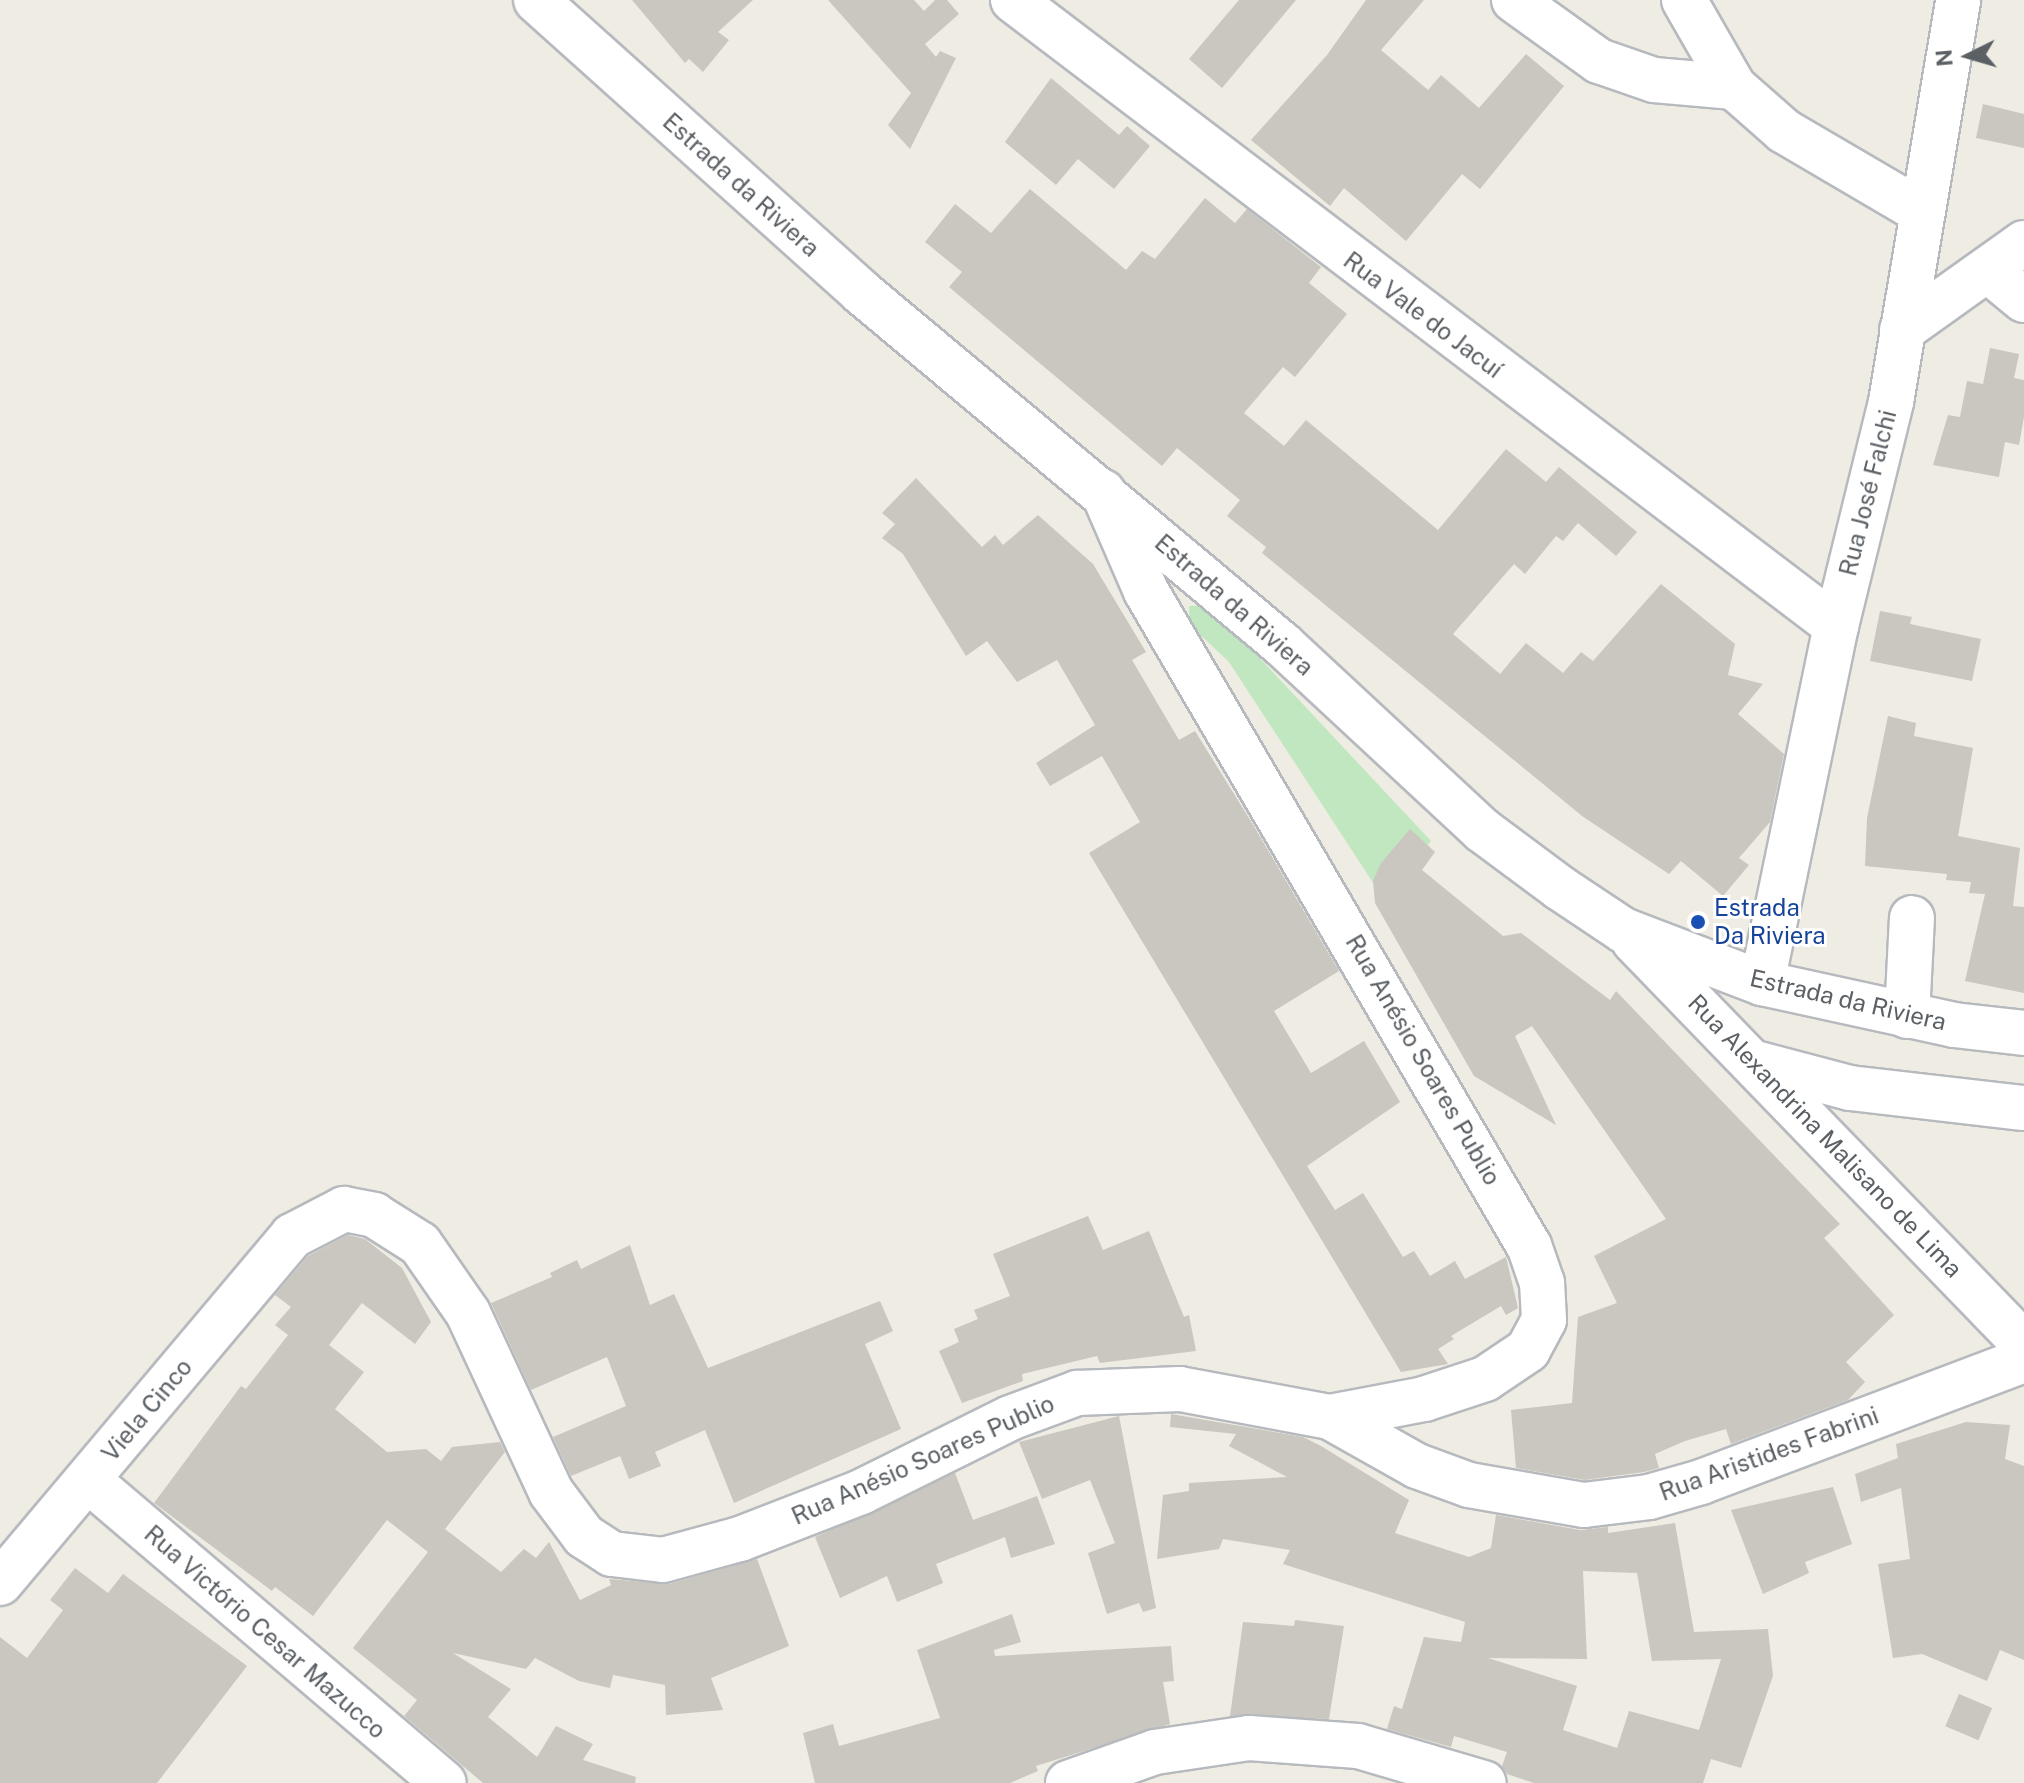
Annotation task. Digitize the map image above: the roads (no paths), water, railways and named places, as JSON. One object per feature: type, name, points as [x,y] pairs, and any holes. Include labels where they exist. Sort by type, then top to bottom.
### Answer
[{"type":"street","name":"Estrada da Riviera","points":[[536,0],[861,292],[1283,645],[1482,830],[1623,930],[1762,983],[1907,1016],[2024,1033]]},
{"type":"street","name":"Rua Vale do Jacuí","points":[[1013,0],[1836,626]]},
{"type":"street","points":[[1514,0],[1599,61],[1654,80],[1734,87]]},
{"type":"street","points":[[1684,0],[1734,87],[1784,131],[1922,212]]},
{"type":"street","name":"Rua José Falchi","points":[[1762,983],[1836,626],[1891,402],[1958,0]]},
{"type":"street","points":[[1902,330],[1990,272],[2024,243]]},
{"type":"street","points":[[1990,272],[2024,300]]},
{"type":"street","name":"Rua Anésio Soares Publio","points":[[292,1236],[344,1209],[374,1215],[420,1244],[468,1313],[551,1492],[584,1536],[612,1554],[663,1560],[740,1539],[861,1492],[1010,1418],[1077,1393],[1180,1389],[1330,1417],[1424,1399],[1485,1379],[1528,1350],[1544,1320],[1542,1283],[1506,1203],[1146,591],[1103,492]]},
{"type":"street","points":[[1907,1016],[1912,918]]},
{"type":"street","name":"Rua Alexandrina Malisano de Lima","points":[[1623,930],[1759,1064],[2024,1344]]},
{"type":"street","points":[[1759,1064],[1850,1088],[2024,1108]]},
{"type":"street","name":"Viela Cinco","points":[[0,1583],[292,1236]]},
{"type":"street","name":"Rua Aristides Fabrini","points":[[1330,1417],[1417,1466],[1469,1485],[1584,1505],[1649,1497],[1701,1482],[2024,1360]]},
{"type":"street","name":"Rua Victório Cesar Mazucco","points":[[88,1480],[444,1783]]},
{"type":"street","points":[[1068,1783],[1155,1752],[1249,1738],[1358,1746],[1484,1783]]},
{"type":"place","name":"Estrada Da Riviera","points":[[1698,922]]}]
